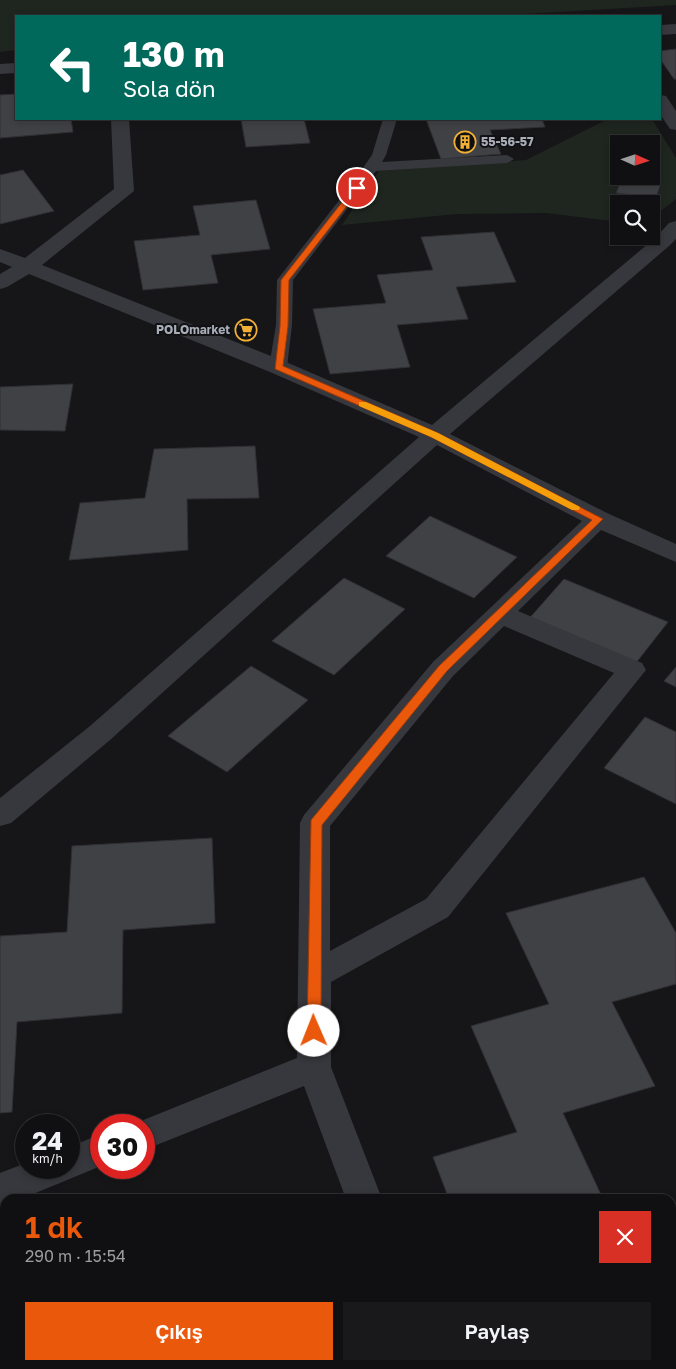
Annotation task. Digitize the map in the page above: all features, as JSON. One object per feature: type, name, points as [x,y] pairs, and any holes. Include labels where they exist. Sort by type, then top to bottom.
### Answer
[{"type":"street","points":[[661,30],[676,29]]},
{"type":"street","points":[[0,69],[15,68]]},
{"type":"street","points":[[661,102],[676,126]]},
{"type":"street","points":[[0,283],[28,266],[124,191],[120,120]]},
{"type":"street","points":[[0,815],[100,733],[435,435],[674,233]]},
{"type":"street","points":[[0,255],[278,367],[435,435],[598,519],[672,545]]},
{"type":"street","points":[[362,1194],[314,1067],[315,823],[443,669],[598,519]]},
{"type":"street","points":[[313,976],[437,908],[632,670],[501,614]]},
{"type":"street","points":[[155,1130],[314,1067]]},
{"type":"street","points":[[0,1190],[28,1179]]},
{"type":"lane","points":[[278,367],[284,326],[285,280],[357,188],[379,155],[390,120]]},
{"type":"lane","points":[[371,167],[507,159]]},
{"type":"shaded area","points":[[0,0],[676,0],[676,5],[508,15],[15,15],[15,50],[0,52]]},
{"type":"shaded area","points":[[606,120],[653,120],[676,158],[676,199],[660,212],[660,195],[610,195],[610,221],[546,213],[457,214],[342,225],[379,171],[526,160]]},
{"type":"building","points":[[676,49],[676,79],[674,79],[661,60],[661,51]]},
{"type":"building","points":[[15,94],[15,120],[71,120],[73,132],[0,138],[0,95]]},
{"type":"building","points":[[241,120],[304,120],[310,143],[246,147]]},
{"type":"building","name":"55-56-57","points":[[426,120],[542,120],[545,127],[490,130],[501,154],[441,159]]},
{"type":"building","points":[[23,170],[54,211],[0,224],[0,175]]},
{"type":"building","points":[[661,182],[657,195],[616,193],[619,185],[660,185]]},
{"type":"building","points":[[256,200],[270,249],[211,255],[218,283],[143,290],[134,241],[200,235],[193,206]]},
{"type":"building","points":[[494,232],[516,282],[456,287],[468,319],[397,325],[410,367],[330,374],[313,309],[386,303],[377,275],[433,270],[421,237]]},
{"type":"building","points":[[73,384],[65,431],[0,430],[0,387]]},
{"type":"building","points":[[255,446],[259,498],[187,499],[188,550],[69,560],[80,503],[145,498],[154,449]]},
{"type":"building","points":[[430,516],[517,557],[474,598],[386,556]]},
{"type":"building","points":[[344,578],[405,609],[334,675],[272,641]]},
{"type":"building","points":[[564,579],[668,622],[632,668],[527,621]]},
{"type":"building","points":[[251,666],[308,700],[227,772],[168,736]]},
{"type":"building","points":[[676,667],[676,687],[664,681]]},
{"type":"building","points":[[645,717],[676,732],[676,804],[604,768]]},
{"type":"building","points":[[212,838],[215,923],[123,930],[122,1013],[17,1022],[12,1112],[0,1113],[0,936],[67,932],[72,846]]},
{"type":"building","points":[[644,877],[676,933],[676,984],[612,1002],[655,1086],[563,1113],[601,1194],[447,1194],[433,1157],[517,1132],[471,1026],[549,1004],[506,913]]},
{"type":"slow traffic","points":[[362,404],[435,435],[575,507]]},
{"type":"place","name":"55-56-57","points":[[465,142]]},
{"type":"place","name":"POLOmarket","points":[[246,330]]},
{"type":"route","points":[[314,1031],[315,823],[443,669],[598,519],[435,435],[278,367],[284,326],[285,280],[357,188]]}]
